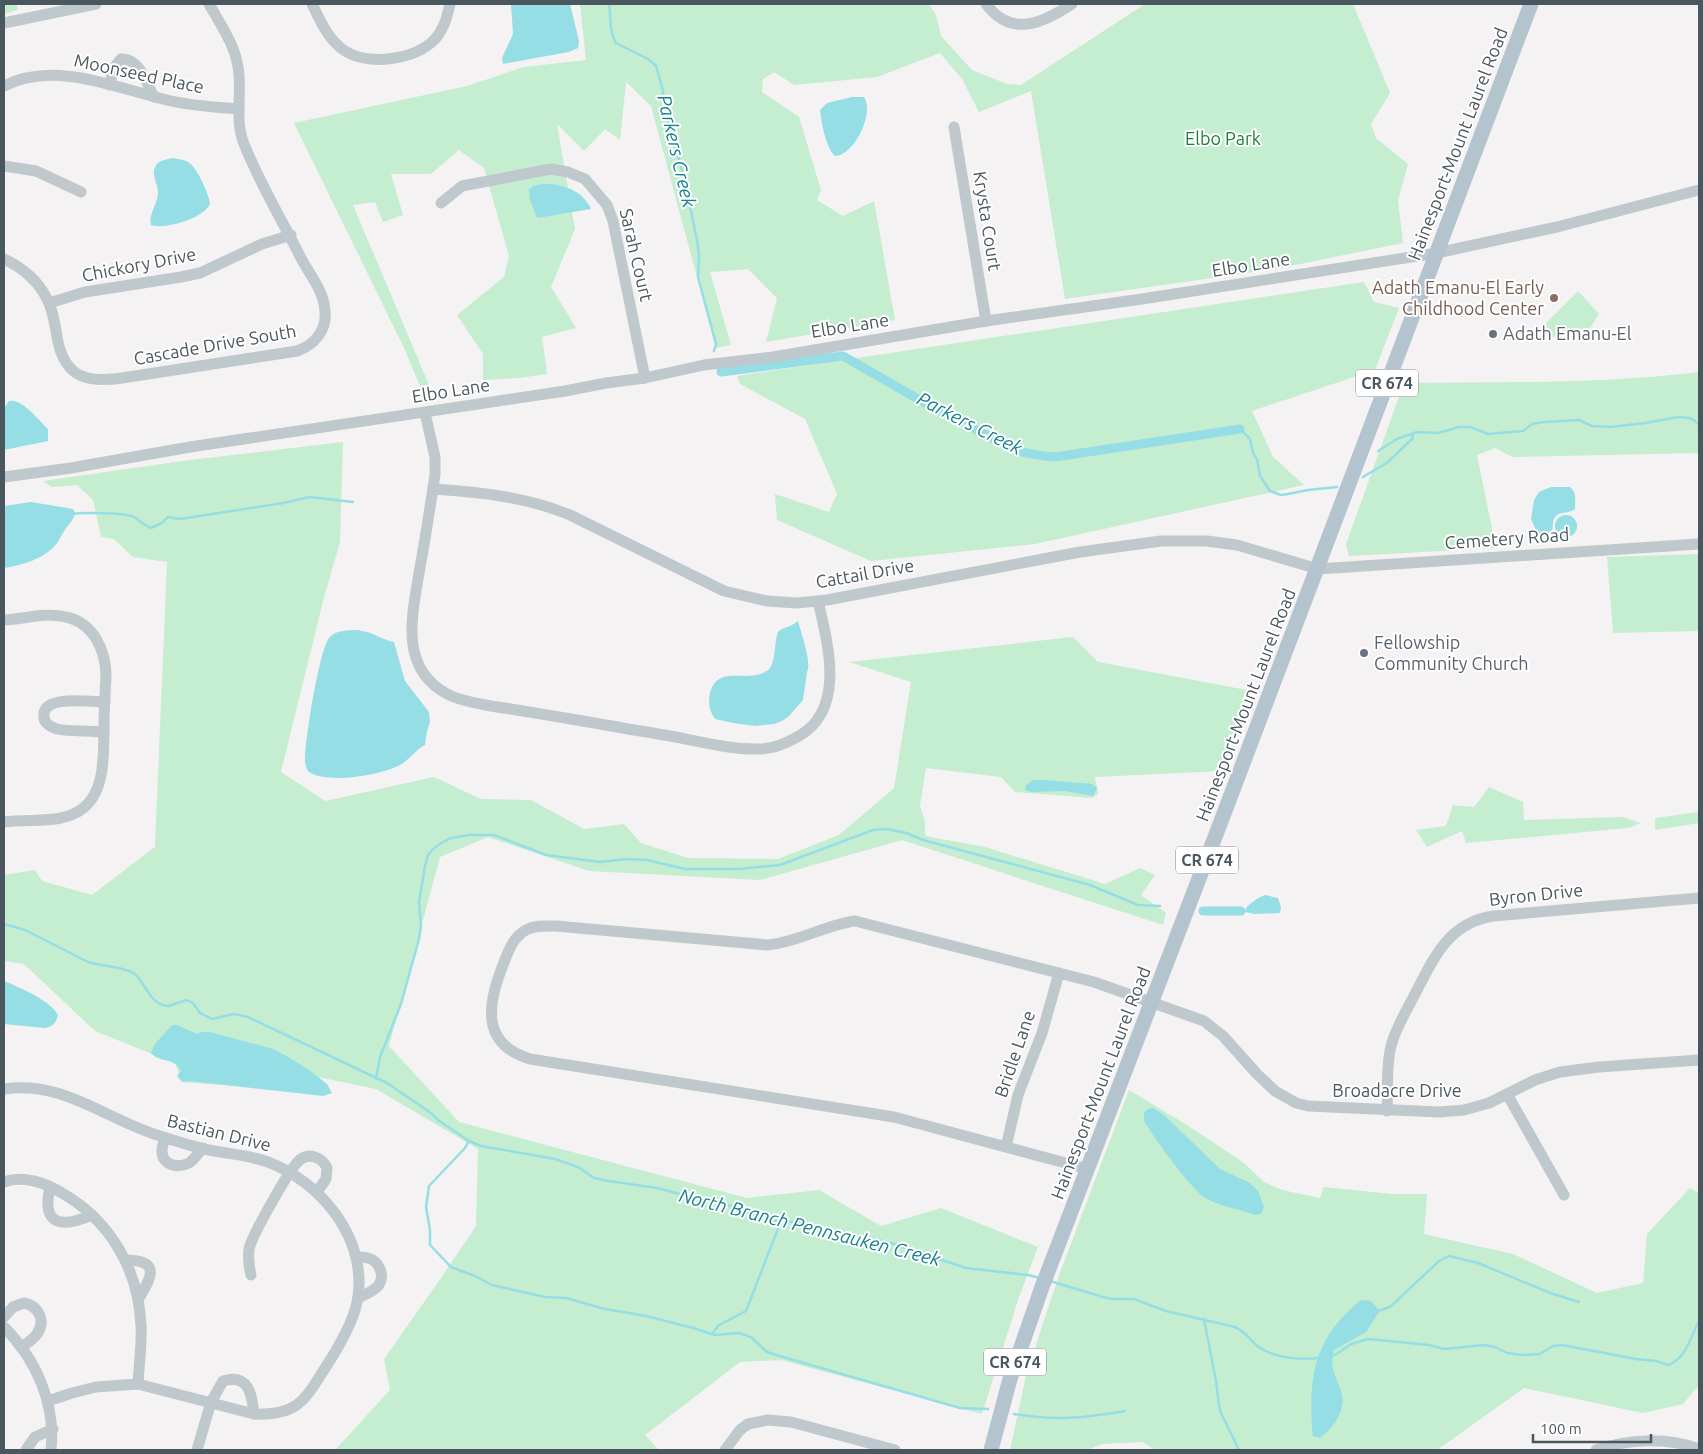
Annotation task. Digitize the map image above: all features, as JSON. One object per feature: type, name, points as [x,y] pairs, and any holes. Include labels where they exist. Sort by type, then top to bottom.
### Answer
[{"type":"main road","name":"Hainesport-Mount Laurel Road","points":[[991,1450],[1010,1379],[1045,1280],[1318,569],[1531,4]]},
{"type":"street","points":[[4,23],[78,6],[96,4]]},
{"type":"street","name":"Cascade Drive South","points":[[4,260],[30,276],[42,290],[49,303],[64,359],[76,373],[93,380],[122,378],[297,351],[312,344],[318,338],[326,312],[321,294],[244,145],[239,109],[240,76],[236,57],[208,4]]},
{"type":"street","points":[[312,4],[330,37],[344,50],[361,57],[380,59],[409,54],[426,46],[434,39],[445,22],[450,4]]},
{"type":"street","points":[[986,4],[995,14],[1002,18],[1010,22],[1027,25],[1044,21],[1072,4]]},
{"type":"street","points":[[109,85],[115,66],[122,59],[131,60],[139,68],[154,97]]},
{"type":"street","name":"Moonseed Place","points":[[4,86],[24,79],[53,76],[83,78],[185,104],[239,109]]},
{"type":"street","name":"Krysta Court","points":[[954,127],[986,321]]},
{"type":"street","points":[[4,166],[36,171],[82,192]]},
{"type":"street","name":"Sarah Court","points":[[442,202],[462,186],[551,169],[568,172],[585,179],[607,205],[613,221],[645,378]]},
{"type":"street","name":"Elbo Lane","points":[[4,477],[645,378],[704,365],[773,357],[986,321],[1151,298],[1437,253],[1557,227],[1699,190]]},
{"type":"street","name":"Chickory Drive","points":[[49,303],[85,292],[191,275],[217,266],[262,244],[290,235]]},
{"type":"street","points":[[425,413],[436,475],[413,614],[412,638],[417,661],[429,679],[446,693],[467,701],[735,747],[772,748],[793,740],[811,728],[818,719],[827,700],[830,670],[818,601]]},
{"type":"street","name":"Cattail Drive","points":[[433,489],[518,499],[544,505],[578,519],[710,586],[738,596],[767,601],[797,603],[818,601],[1088,551],[1160,541],[1207,541],[1237,546],[1318,569]]},
{"type":"street","name":"Cemetery Road","points":[[1318,569],[1699,544]]},
{"type":"street","points":[[4,620],[57,616],[66,617],[84,625],[97,639],[106,667],[103,766],[100,785],[91,800],[70,815],[62,818],[4,822]]},
{"type":"street","points":[[104,732],[58,729],[51,727],[45,721],[43,715],[45,708],[51,703],[59,701],[105,702]]},
{"type":"street","name":"Byron Drive","points":[[1387,1110],[1390,1051],[1398,1027],[1438,951],[1462,927],[1493,916],[1699,898]]},
{"type":"street","name":"Broadacre Drive","points":[[1088,1169],[894,1117],[525,1058],[510,1051],[502,1044],[493,1026],[491,1005],[497,982],[508,951],[519,935],[526,930],[545,926],[768,945],[790,942],[844,922],[854,921],[1094,982],[1204,1021],[1232,1044],[1265,1083],[1285,1098],[1296,1103],[1320,1107],[1439,1112],[1464,1110],[1489,1103],[1535,1080],[1560,1072],[1598,1067],[1699,1060]]},
{"type":"street","name":"Bridle Lane","points":[[1006,1147],[1018,1095],[1042,1032],[1059,973]]},
{"type":"street","name":"Bastian Drive","points":[[4,1089],[31,1088],[60,1093],[135,1127],[166,1138],[203,1148],[254,1158],[290,1172],[317,1192],[330,1205],[342,1223],[356,1257],[359,1273],[358,1298],[353,1316],[343,1337],[307,1396],[282,1413],[272,1415],[254,1414],[138,1384],[96,1387],[48,1401]]},
{"type":"street","points":[[1507,1094],[1564,1195]]},
{"type":"street","points":[[166,1138],[162,1149],[164,1158],[167,1162],[177,1166],[182,1166],[192,1161],[203,1148]]},
{"type":"street","points":[[251,1275],[249,1256],[258,1226],[296,1163],[305,1157],[310,1156],[324,1163],[327,1174],[317,1192]]},
{"type":"street","points":[[4,1182],[10,1180],[31,1180],[50,1187],[70,1198],[92,1215],[110,1234],[125,1260],[134,1282],[138,1300],[141,1336],[138,1384]]},
{"type":"street","points":[[50,1187],[47,1206],[53,1218],[64,1223],[70,1223],[92,1215]]},
{"type":"street","points":[[356,1257],[373,1260],[380,1268],[381,1274],[379,1285],[358,1298]]},
{"type":"street","points":[[125,1260],[140,1260],[148,1266],[150,1271],[148,1283],[138,1300]]},
{"type":"street","points":[[4,1317],[13,1308],[24,1303],[35,1307],[39,1312],[41,1324],[39,1331],[21,1347]]},
{"type":"street","points":[[4,1327],[21,1347],[36,1373],[48,1401],[53,1429],[52,1450]]},
{"type":"street","points":[[197,1450],[211,1402],[218,1386],[223,1381],[230,1379],[243,1382],[252,1394],[254,1414]]},
{"type":"street","points":[[725,1450],[740,1430],[748,1424],[768,1420],[791,1422],[895,1450]]},
{"type":"street","points":[[26,1450],[34,1437],[53,1429]]},
{"type":"street","points":[[1596,1450],[1643,1442],[1684,1444],[1699,1448]]},
{"type":"green space","points":[[4,4],[16,4],[18,10],[4,14]]},
{"type":"green space","name":"Elbo Park","points":[[580,4],[929,4],[936,15],[941,36],[972,70],[1007,84],[1021,85],[1145,4],[1353,4],[1390,93],[1371,124],[1376,138],[1408,164],[1398,200],[1403,243],[1276,269],[1065,299],[1031,91],[979,112],[962,79],[940,53],[877,77],[794,85],[774,72],[763,79],[762,92],[799,117],[821,190],[817,200],[843,216],[874,201],[895,320],[766,342],[777,298],[748,269],[710,272],[731,345],[716,348],[651,106],[626,82],[620,140],[605,129],[584,151],[557,124],[575,229],[551,287],[576,328],[542,337],[547,374],[483,380],[483,354],[457,315],[504,277],[509,256],[484,168],[459,150],[431,174],[391,174],[403,215],[383,222],[375,202],[353,205],[432,392],[423,393],[405,350],[294,123],[467,86],[524,67],[586,60]]},
{"type":"green space","points":[[1364,282],[1374,302],[1399,308],[1375,370],[1252,411],[1273,457],[1304,485],[1035,544],[871,561],[777,520],[775,494],[829,512],[837,494],[805,419],[740,384],[737,376]]},
{"type":"green space","points":[[1578,291],[1599,314],[1590,328],[1549,338],[1546,337],[1539,330]]},
{"type":"green space","points":[[1699,372],[1699,453],[1512,457],[1495,448],[1477,455],[1496,548],[1349,556],[1346,544],[1404,383],[1626,379]]},
{"type":"green space","points":[[343,442],[340,542],[323,601],[281,772],[325,801],[434,777],[481,799],[531,800],[584,829],[624,824],[641,843],[688,858],[778,859],[839,835],[894,788],[911,682],[849,662],[1073,637],[1098,662],[1252,691],[1221,771],[1095,777],[1098,794],[1092,798],[1015,792],[1001,777],[926,768],[920,806],[925,821],[925,836],[985,847],[1105,884],[1140,868],[1155,875],[1141,895],[1166,913],[1163,925],[902,840],[760,880],[589,871],[488,837],[440,857],[389,1046],[459,1122],[747,1198],[819,1190],[881,1226],[941,1208],[1038,1247],[1019,1297],[982,1414],[781,1360],[740,1362],[645,1435],[659,1450],[335,1450],[390,1390],[384,1359],[476,1226],[478,1149],[376,1089],[318,1077],[332,1093],[182,1082],[175,1063],[95,1031],[24,964],[4,961],[4,875],[35,870],[42,881],[92,895],[155,847],[167,562],[133,557],[114,539],[101,537],[93,500],[77,485],[52,487],[43,481],[182,461]]},
{"type":"green space","points":[[1699,554],[1699,631],[1613,633],[1607,557]]},
{"type":"green space","points":[[1489,787],[1523,802],[1524,820],[1622,817],[1641,823],[1628,828],[1466,843],[1462,831],[1427,847],[1416,830],[1446,826],[1453,805],[1474,807]]},
{"type":"green space","points":[[1699,812],[1699,823],[1655,830],[1655,818]]},
{"type":"green space","points":[[1129,1090],[1244,1163],[1264,1182],[1282,1190],[1320,1198],[1324,1187],[1392,1194],[1427,1194],[1424,1234],[1513,1254],[1597,1293],[1643,1283],[1647,1234],[1690,1188],[1699,1193],[1699,1385],[1683,1404],[1643,1413],[1524,1388],[1437,1450],[1155,1450],[1142,1442],[1102,1444],[1087,1450],[1010,1450],[1026,1376],[1047,1311]]},
{"type":"water","points":[[511,4],[570,4],[579,41],[578,48],[569,52],[503,64],[502,58],[513,34]]},
{"type":"water","points":[[852,97],[864,97],[867,104],[865,123],[849,149],[835,156],[826,140],[820,110],[827,103]]},
{"type":"water","points":[[172,158],[184,160],[195,169],[202,181],[210,204],[200,214],[183,222],[165,226],[151,225],[150,221],[158,194],[154,170],[160,162]]},
{"type":"water","points":[[542,184],[564,186],[577,192],[591,209],[537,218],[530,200],[529,190],[533,186]]},
{"type":"water","points":[[9,401],[20,403],[48,429],[48,441],[4,450],[4,408]]},
{"type":"water","points":[[1551,487],[1570,487],[1575,494],[1575,509],[1557,515],[1553,521],[1552,535],[1543,537],[1537,535],[1531,519],[1534,500],[1539,492]]},
{"type":"water","points":[[31,502],[73,509],[75,512],[72,520],[52,549],[26,563],[4,568],[4,506]]},
{"type":"water","points":[[1566,515],[1574,518],[1577,526],[1574,534],[1566,537],[1558,534],[1555,526],[1558,518]]},
{"type":"water","points":[[798,621],[808,662],[803,700],[789,716],[774,724],[755,726],[715,719],[711,713],[709,703],[710,693],[714,684],[727,676],[753,676],[762,674],[769,669],[773,662],[778,632]]},
{"type":"water","points":[[355,630],[367,632],[394,642],[405,681],[429,712],[430,722],[425,745],[402,764],[379,773],[339,778],[316,775],[308,771],[305,760],[310,716],[321,660],[331,635],[341,631]]},
{"type":"water","points":[[1033,780],[1092,784],[1097,788],[1093,796],[1065,791],[1031,792],[1025,790],[1026,785]]},
{"type":"water","points":[[1265,895],[1278,898],[1281,907],[1280,913],[1254,914],[1247,912],[1246,908],[1248,906]]},
{"type":"water","points":[[4,981],[34,995],[49,1005],[58,1015],[54,1024],[44,1028],[4,1024]]},
{"type":"water","points":[[172,1025],[177,1025],[197,1034],[210,1032],[273,1049],[309,1070],[327,1084],[332,1093],[323,1096],[190,1081],[182,1082],[177,1076],[181,1071],[175,1064],[158,1058],[151,1053],[154,1045]]},
{"type":"water","points":[[1153,1108],[1164,1115],[1220,1169],[1250,1183],[1258,1191],[1264,1207],[1261,1214],[1255,1215],[1219,1204],[1200,1194],[1174,1163],[1144,1121],[1144,1113],[1148,1109]]},
{"type":"water","points":[[1361,1300],[1371,1301],[1379,1312],[1366,1332],[1334,1350],[1332,1362],[1341,1391],[1341,1411],[1338,1418],[1325,1434],[1320,1438],[1313,1436],[1312,1396],[1313,1378],[1317,1361],[1323,1345],[1333,1330]]},
{"type":"waterway","name":"Parkers Creek","points":[[609,4],[611,29],[616,43],[648,59],[656,66],[663,91],[665,112],[684,177],[697,240],[699,256],[698,277],[716,344],[714,351]]},
{"type":"waterway","name":"Parkers Creek","points":[[721,372],[843,356],[918,399],[1013,449],[1044,456],[1055,457],[1240,429]]},
{"type":"waterway","name":"Parkers Creek","points":[[1378,451],[1397,439],[1417,432],[1438,433],[1459,427],[1470,427],[1488,434],[1523,431],[1532,424],[1579,420],[1592,426],[1611,427],[1679,417],[1690,418],[1699,424]]},
{"type":"waterway","name":"Parkers Creek","points":[[1240,429],[1250,439],[1253,453],[1257,459],[1260,476],[1270,491],[1281,495],[1337,487]]},
{"type":"waterway","name":"Parkers Creek","points":[[1363,477],[1388,462],[1412,439],[1413,434]]},
{"type":"waterway","points":[[73,514],[104,513],[130,516],[151,528],[162,523],[168,517],[180,519],[310,497],[353,502]]},
{"type":"waterway","points":[[376,1079],[380,1057],[401,1004],[419,939],[421,926],[419,902],[428,855],[433,849],[451,838],[470,835],[494,835],[546,855],[600,862],[626,859],[647,860],[685,869],[739,869],[780,865],[873,830],[887,829],[1090,885],[1138,905],[1160,906]]},
{"type":"waterway","points":[[1203,911],[1241,911]]},
{"type":"waterway","points":[[1241,911],[1249,911]]},
{"type":"waterway","name":"North Branch Pennsauken Creek","points":[[4,924],[25,930],[88,962],[120,968],[135,974],[153,998],[162,1005],[168,1006],[187,1000],[193,1003],[200,1013],[212,1019],[234,1014],[248,1017],[387,1083],[469,1141],[481,1146],[555,1159],[578,1167],[594,1178],[657,1188],[731,1206],[767,1220],[807,1223],[825,1230],[894,1244],[966,1268],[1040,1278]]},
{"type":"waterway","points":[[469,1141],[465,1148],[429,1186],[426,1207],[430,1230],[430,1245],[451,1267],[492,1285],[545,1297],[566,1298],[605,1309],[646,1316],[715,1335],[739,1333],[751,1337],[767,1352],[776,1355],[960,1408],[988,1409]]},
{"type":"waterway","points":[[712,1334],[719,1325],[746,1311],[781,1221]]},
{"type":"waterway","points":[[1378,1311],[1390,1307],[1439,1261],[1449,1256],[1478,1263],[1550,1293],[1579,1302]]},
{"type":"waterway","name":"North Branch Pennsauken Creek","points":[[1050,1281],[1112,1299],[1134,1299],[1166,1311],[1235,1327],[1256,1345],[1270,1353],[1302,1359],[1318,1358]]},
{"type":"waterway","points":[[1204,1319],[1221,1413],[1239,1450]]},
{"type":"waterway","name":"North Branch Pennsauken Creek","points":[[1331,1357],[1351,1344],[1368,1339],[1429,1345],[1444,1349],[1484,1345],[1495,1347],[1507,1353],[1522,1355],[1540,1354],[1553,1346],[1562,1345],[1656,1361],[1668,1365],[1679,1358],[1684,1352],[1699,1321]]},
{"type":"waterway","points":[[1014,1414],[1070,1418],[1125,1411]]},
{"type":"place","name":"Adath Emanu-El Early Childhood Center","points":[[1554,298]]},
{"type":"place","name":"Adath Emanu-El","points":[[1493,334]]},
{"type":"place","name":"Fellowship Community Church","points":[[1364,653]]}]
